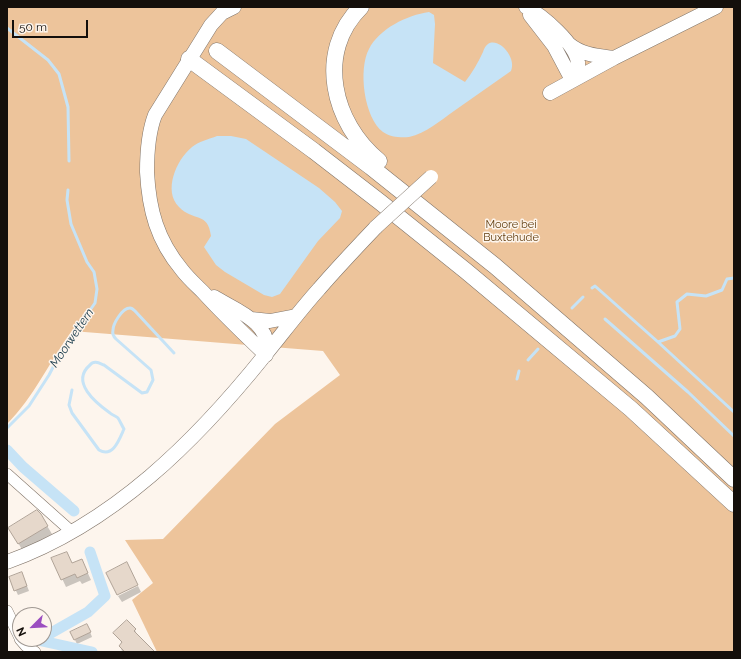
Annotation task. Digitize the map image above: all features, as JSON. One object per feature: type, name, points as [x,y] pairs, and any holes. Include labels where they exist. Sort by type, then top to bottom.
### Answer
[{"type":"highway","points":[[361,7],[352,17],[342,34],[338,47],[335,67],[337,97],[351,130],[364,147],[376,158],[494,252],[563,317]]},
{"type":"highway","points":[[217,51],[372,167],[489,261],[592,337],[647,397],[734,479]]},
{"type":"highway","points":[[189,59],[380,202],[466,271],[632,409],[734,504]]},
{"type":"main road","points":[[234,7],[227,10],[214,20],[159,106],[152,123],[148,145],[148,184],[151,209],[161,237],[174,260],[181,270],[224,316],[266,355]]},
{"type":"main road","points":[[525,7],[543,17],[567,42],[575,54],[578,63],[576,73],[572,80]]},
{"type":"main road","points":[[525,7],[554,46],[572,80]]},
{"type":"main road","points":[[550,93],[614,58],[716,7]]},
{"type":"main road","points":[[567,42],[580,51],[614,58]]},
{"type":"main road","points":[[7,562],[39,550],[87,523],[139,486],[172,457],[226,402],[318,290],[376,227],[432,177]]},
{"type":"main road","points":[[201,290],[258,324],[263,331],[266,342],[266,355]]},
{"type":"main road","points":[[251,319],[270,321],[296,316]]},
{"type":"street","points":[[7,474],[72,532]]},
{"type":"street","points":[[7,611],[12,622]]},
{"type":"green space","name":"Moore bei Buxtehude","points":[[7,7],[734,7],[734,652],[157,652],[132,600],[153,583],[125,540],[163,539],[275,424],[340,375],[323,351],[72,331],[17,414],[7,424]]},
{"type":"water","points":[[429,12],[434,15],[435,24],[433,63],[465,82],[477,64],[485,47],[488,44],[497,43],[506,50],[509,55],[512,66],[511,71],[427,130],[409,137],[392,136],[383,132],[376,125],[367,105],[364,80],[366,58],[369,49],[374,42],[387,29],[394,24],[412,16]]},
{"type":"water","points":[[217,136],[231,136],[246,139],[319,188],[335,202],[342,211],[340,218],[318,241],[280,294],[272,297],[264,295],[216,265],[204,247],[211,236],[207,223],[184,212],[174,200],[172,184],[177,167],[181,160],[194,145]]},
{"type":"building","points":[[37,510],[48,526],[18,544],[8,528]]},
{"type":"building","points":[[67,552],[72,563],[82,559],[88,573],[77,578],[75,574],[61,580],[51,558]]},
{"type":"building","points":[[127,562],[138,585],[117,595],[106,573]]},
{"type":"building","points":[[22,572],[27,586],[14,591],[9,577]]},
{"type":"building","points":[[127,620],[136,629],[134,631],[155,652],[125,652],[119,646],[122,642],[113,633]]},
{"type":"building","points":[[87,624],[91,632],[74,640],[70,632]]},
{"type":"waterway","name":"Moorwettern","points":[[7,28],[48,60],[59,74],[68,107],[69,161]]},
{"type":"waterway","name":"Moorwettern","points":[[7,428],[29,406],[49,375],[62,350],[95,303],[97,289],[94,272],[87,262],[71,224],[67,200],[68,190]]},
{"type":"waterway","points":[[734,278],[727,279],[722,290],[706,296],[687,294],[677,302],[680,329],[675,336],[658,342],[734,412]]},
{"type":"waterway","points":[[592,288],[595,286],[658,342]]},
{"type":"waterway","points":[[572,308],[583,297]]},
{"type":"waterway","points":[[72,390],[69,405],[72,413],[99,450],[108,452],[115,447],[124,429],[118,418],[98,404],[87,392],[83,378],[85,372],[93,363],[100,363],[142,393],[147,392],[153,380],[151,370],[114,336],[113,327],[116,320],[124,311],[130,308],[132,309],[174,353]]},
{"type":"waterway","points":[[605,319],[688,392],[734,436]]},
{"type":"waterway","points":[[528,360],[538,349]]},
{"type":"waterway","points":[[517,379],[519,371]]},
{"type":"waterway","points":[[7,450],[23,467],[74,511]]},
{"type":"waterway","points":[[52,632],[88,612],[105,596],[90,552]]},
{"type":"waterway","points":[[52,643],[92,652]]}]
